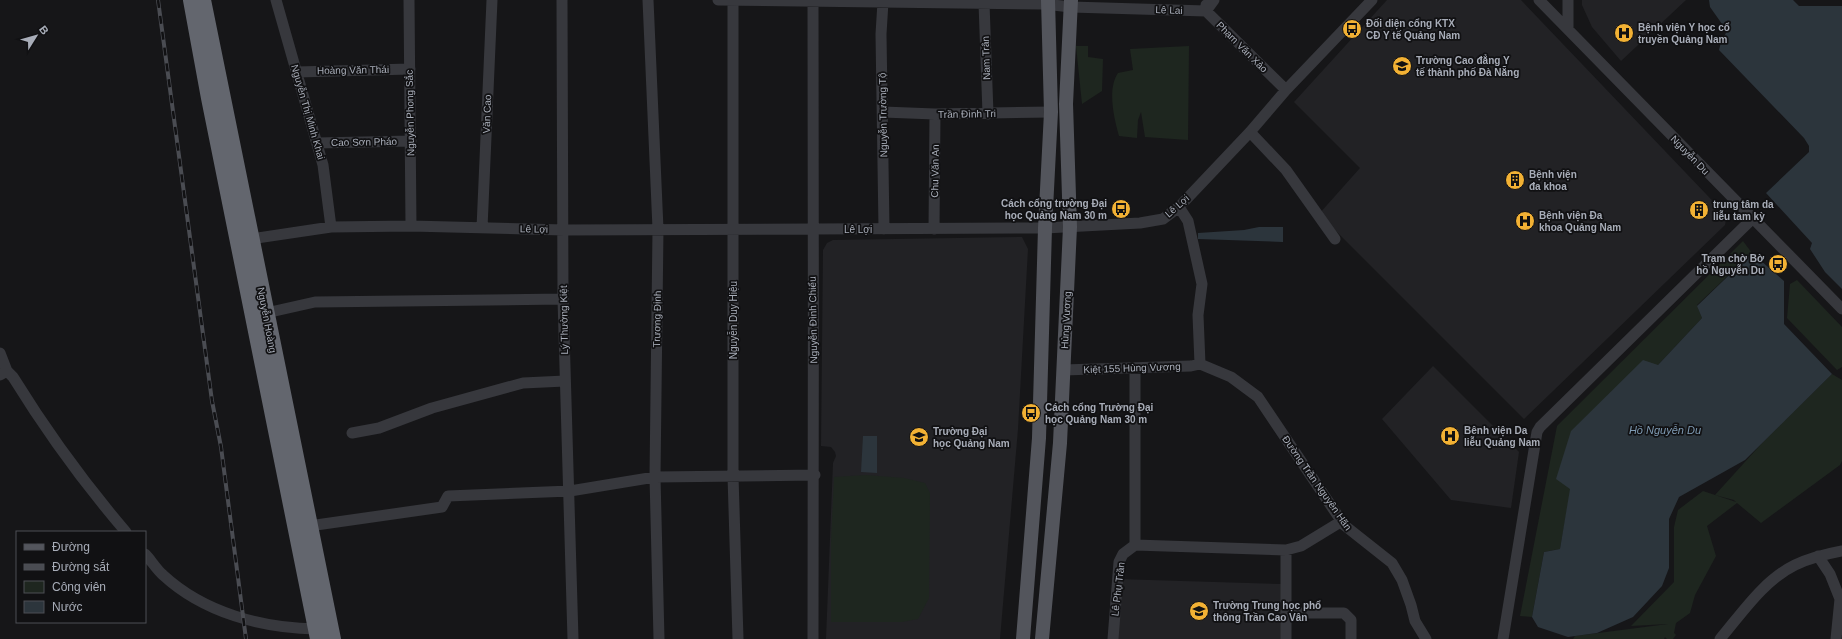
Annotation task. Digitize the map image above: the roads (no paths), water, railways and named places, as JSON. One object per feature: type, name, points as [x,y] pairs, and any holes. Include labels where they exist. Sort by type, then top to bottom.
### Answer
[{"type":"highway","name":"Nguyễn Hoàng","points":[[191,0],[209,98],[286,443],[309,526],[333,639]]},
{"type":"highway","name":"Nguyễn Hoàng","points":[[202,0],[266,313],[317,634]]},
{"type":"main road","points":[[1023,639],[1039,438],[1050,112],[1048,2]]},
{"type":"main road","name":"Hùng Vương","points":[[1042,639],[1060,443],[1070,227],[1066,104],[1071,4]]},
{"type":"street","name":"Nguyễn Thị Minh Khai","points":[[276,0],[323,165],[331,227]]},
{"type":"street","name":"Nguyễn Phong Sắc","points":[[409,0],[411,226]]},
{"type":"street","name":"Văn Cao","points":[[482,228],[492,0]]},
{"type":"street","name":"Lý Thường Kiệt","points":[[562,0],[564,230],[563,299],[570,491],[573,639]]},
{"type":"street","name":"Trương Định","points":[[648,0],[658,229],[655,477],[659,639]]},
{"type":"street","name":"Lê Lai","points":[[718,0],[984,3],[1048,2],[1071,4],[1206,5]]},
{"type":"street","name":"Nguyễn Duy Hiệu","points":[[733,0],[733,476],[738,639]]},
{"type":"street","points":[[1206,5],[1214,0]]},
{"type":"street","name":"Lê Lợi","points":[[251,239],[331,227],[411,226],[564,230],[1045,228],[1140,223],[1163,219],[1179,207],[1250,132],[1286,90],[1372,0]]},
{"type":"street","name":"Nguyễn Du","points":[[1539,0],[1842,309]]},
{"type":"street","points":[[1568,0],[1568,28]]},
{"type":"street","name":"Nguyễn Đình Chiểu","points":[[813,1],[812,229],[815,475],[813,639]]},
{"type":"street","name":"Nguyễn Trường Tộ","points":[[884,229],[881,34],[890,1]]},
{"type":"street","name":"Nam Trân","points":[[984,3],[988,114]]},
{"type":"street","name":"Phạm Văn Xảo","points":[[1206,5],[1286,90]]},
{"type":"street","name":"Hoàng Văn Thái","points":[[297,72],[410,69]]},
{"type":"street","name":"Trần Đình Tri","points":[[883,112],[936,114],[1050,112]]},
{"type":"street","name":"Chu Văn An","points":[[934,229],[936,114]]},
{"type":"street","points":[[1250,132],[1286,170],[1335,239]]},
{"type":"street","name":"Cao Sơn Pháo","points":[[317,143],[411,141]]},
{"type":"street","points":[[1179,207],[1188,221],[1202,284],[1198,315],[1200,364]]},
{"type":"street","points":[[1503,639],[1537,432],[1540,427],[1753,218]]},
{"type":"street","points":[[266,313],[315,302],[563,299]]},
{"type":"street","points":[[0,353],[3,373],[13,377],[40,420],[94,495],[125,531]]},
{"type":"street","name":"Kiệt 155 Hùng Vương","points":[[1063,370],[1191,366],[1200,364]]},
{"type":"street","name":"Đường Trần Nguyên Hãn","points":[[1200,364],[1231,377],[1258,397],[1350,531],[1392,563],[1402,580],[1411,605],[1414,621],[1426,639]]},
{"type":"street","points":[[1135,368],[1135,545],[1286,550],[1301,546],[1342,521]]},
{"type":"street","points":[[352,433],[379,428],[432,408],[522,383],[565,381]]},
{"type":"street","points":[[309,526],[442,507],[448,496],[570,491],[655,477],[815,475]]},
{"type":"street","name":"Lê Phụ Trần","points":[[1113,639],[1119,562],[1123,554],[1135,545]]},
{"type":"street","points":[[1286,550],[1286,639]]},
{"type":"street","points":[[1720,639],[1753,600],[1775,579],[1794,566],[1818,556],[1842,551]]},
{"type":"street","points":[[146,555],[163,574],[194,597],[210,606],[243,619],[317,634]]},
{"type":"street","points":[[1818,556],[1830,574],[1840,599],[1836,639]]},
{"type":"street","points":[[1286,614],[1344,614],[1349,616],[1351,620],[1351,639]]},
{"type":"water","points":[[1709,0],[1793,0],[1799,6],[1842,6],[1842,289],[1825,272],[1810,249],[1812,243],[1766,193],[1809,152],[1809,146],[1804,138],[1719,50],[1721,42],[1727,31],[1710,7]]},
{"type":"water","points":[[1259,227],[1283,227],[1283,242],[1198,239],[1198,233],[1244,230]]},
{"type":"water","name":"Hồ Nguyễn Du","points":[[1752,253],[1784,281],[1784,324],[1832,374],[1745,460],[1679,497],[1669,519],[1669,568],[1662,586],[1633,617],[1597,633],[1568,637],[1538,627],[1532,617],[1544,552],[1560,549],[1570,489],[1556,479],[1571,431],[1643,360],[1658,365],[1702,318],[1697,306]]},
{"type":"water","points":[[863,436],[877,436],[877,473],[861,472]]},
{"type":"railway","points":[[158,0],[212,401],[221,447],[246,639]]},
{"type":"place","name":"Đối diện cổng KTX CĐ Y tế Quảng Nam","points":[[1352,29]]},
{"type":"place","name":"Bệnh viện Y học cổ truyền Quảng Nam","points":[[1624,33]]},
{"type":"place","name":"Trường Cao đẳng Y tế thành phố Đà Nẵng","points":[[1402,66]]},
{"type":"place","name":"Bệnh viện đa khoa","points":[[1515,180]]},
{"type":"place","name":"Cách cổng trường Đại học Quảng Nam 30 m","points":[[1121,209]]},
{"type":"place","name":"trung tâm da liễu tam kỳ","points":[[1699,210]]},
{"type":"place","name":"Bệnh viện Đa khoa Quảng Nam","points":[[1525,221]]},
{"type":"place","name":"Trạm chờ Bờ hồ Nguyễn Du","points":[[1778,264]]},
{"type":"place","name":"Cách cổng Trường Đại học Quảng Nam 30 m","points":[[1031,413]]},
{"type":"place","name":"Bệnh viện Da liễu Quảng Nam","points":[[1450,436]]},
{"type":"place","name":"Trường Đại học Quảng Nam","points":[[919,437]]},
{"type":"place","name":"Trường Trung học phổ thông Trần Cao Vân","points":[[1199,611]]}]
